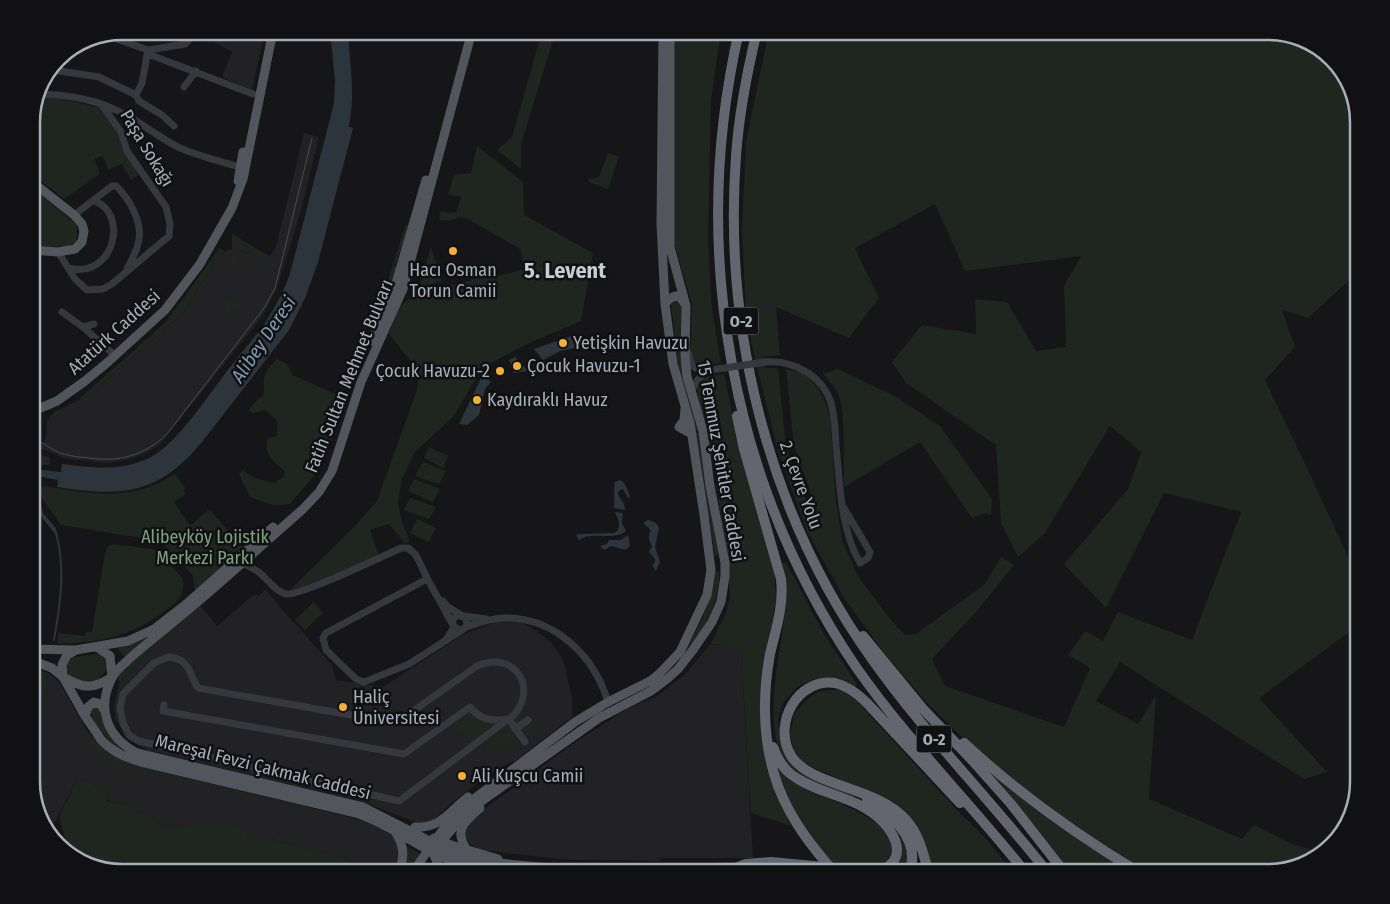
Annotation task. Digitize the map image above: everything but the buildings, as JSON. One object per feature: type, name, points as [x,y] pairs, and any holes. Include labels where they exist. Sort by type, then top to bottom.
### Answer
[{"type":"highway","name":"2. Çevre Yolu","points":[[737,40],[722,130],[718,207],[721,298],[736,386],[751,449],[768,498],[788,546],[820,610],[844,648],[881,701],[1019,864]]},
{"type":"highway","name":"2. Çevre Yolu","points":[[755,40],[743,98],[735,177],[735,250],[742,326],[755,395],[773,462],[798,528],[832,596],[870,658],[895,691],[1040,864]]},
{"type":"highway","points":[[736,386],[735,404],[739,431],[782,584],[780,612],[770,656],[765,692],[767,744],[778,786],[788,810],[801,832],[828,864]]},
{"type":"highway","points":[[832,596],[923,709],[1006,798],[1058,864]]},
{"type":"highway","points":[[927,864],[917,836],[907,821],[890,806],[808,771],[796,762],[787,748],[785,737],[787,714],[796,697],[810,687],[826,683],[843,686],[860,697],[959,803],[976,812]]},
{"type":"highway","points":[[908,690],[998,774],[1066,826],[1126,864]]},
{"type":"highway","points":[[765,692],[771,739],[777,757],[783,767],[796,778],[860,805],[876,815],[893,835],[897,844],[897,854],[890,864]]},
{"type":"highway","points":[[833,782],[868,800],[900,826],[908,837],[912,850],[911,864]]},
{"type":"highway","points":[[746,864],[771,862],[792,864]]},
{"type":"main road","name":"Atatürk Caddesi","points":[[40,409],[48,406],[85,381],[165,310],[188,281],[214,242],[235,201],[265,40]]},
{"type":"main road","name":"Atatürk Caddesi","points":[[256,94],[271,40]]},
{"type":"main road","name":"Fatih Sultan Mehmet Bulvarı","points":[[112,677],[116,670],[142,647],[189,609],[307,505],[326,482],[336,459],[361,382],[400,295],[412,257],[464,40]]},
{"type":"main road","name":"Fatih Sultan Mehmet Bulvarı","points":[[97,647],[132,639],[164,622],[299,505],[317,484],[332,456],[358,374],[395,287],[469,40]]},
{"type":"main road","name":"15 Temmuz Şehitler Caddesi","points":[[532,756],[575,722],[608,702],[652,680],[675,658],[686,641],[707,595],[710,557],[692,434],[673,364],[665,304],[661,224],[663,40]]},
{"type":"main road","name":"15 Temmuz Şehitler Caddesi","points":[[498,790],[599,718],[651,691],[678,669],[693,650],[716,614],[721,602],[725,576],[723,553],[710,486],[703,431],[690,393],[686,370],[686,306],[670,247],[670,40]]},
{"type":"main road","name":"Atatürk Caddesi","points":[[40,403],[60,392],[110,352],[157,310],[190,270],[206,245],[221,218],[242,168]]},
{"type":"main road","points":[[40,188],[74,216],[82,224],[84,231],[82,242],[75,249],[58,252],[40,251]]},
{"type":"main road","points":[[412,257],[411,250],[416,230],[413,225]]},
{"type":"main road","points":[[663,278],[666,286],[671,289],[677,287],[680,279]]},
{"type":"main road","points":[[665,304],[675,296],[680,298],[686,306]]},
{"type":"main road","points":[[710,557],[718,559],[723,553]]},
{"type":"main road","points":[[710,574],[716,568],[719,568],[724,572],[725,576]]},
{"type":"main road","points":[[40,649],[76,650],[97,647],[110,656],[112,677],[100,684],[85,686],[63,677],[61,670],[64,659],[76,650]]},
{"type":"main road","name":"Mareşal Fevzi Çakmak Caddesi","points":[[40,663],[52,668],[63,677],[85,716],[107,746],[128,758],[356,813],[375,820],[431,851],[460,864]]},
{"type":"main road","name":"Mareşal Fevzi Çakmak Caddesi","points":[[112,677],[106,692],[105,711],[107,723],[112,733],[122,744],[137,753],[363,807],[446,850],[462,856],[500,864]]},
{"type":"main road","points":[[85,716],[90,703],[94,702],[100,704],[105,711]]},
{"type":"main road","points":[[418,864],[449,821],[532,756]]},
{"type":"main road","points":[[416,827],[428,827],[438,823],[476,791],[532,756]]},
{"type":"main road","points":[[426,864],[467,808],[498,790]]},
{"type":"main road","points":[[468,850],[460,839],[460,832],[463,826],[498,790]]},
{"type":"main road","points":[[379,814],[416,827],[439,840],[492,858],[519,864]]},
{"type":"main road","points":[[394,830],[401,841],[404,851],[401,864]]},
{"type":"main road","points":[[431,851],[437,864]]},
{"type":"street","points":[[119,40],[256,94]]},
{"type":"street","points":[[148,52],[185,44],[189,40]]},
{"type":"street","points":[[136,95],[142,83],[148,52]]},
{"type":"street","points":[[59,71],[100,77],[136,95],[139,101],[162,115],[174,126]]},
{"type":"street","points":[[184,87],[196,71]]},
{"type":"street","points":[[45,94],[102,104],[119,111],[180,147],[242,168]]},
{"type":"street","name":"Paşa Sokağı","points":[[58,252],[75,278],[87,290],[103,289],[112,284],[169,236],[170,224],[166,207],[127,150],[121,132],[102,104]]},
{"type":"street","points":[[74,216],[112,186],[116,186],[124,194],[138,225],[139,238],[124,273]]},
{"type":"street","points":[[68,268],[76,270],[86,269],[102,261],[110,250],[113,240],[113,228],[109,214],[104,206],[94,201]]},
{"type":"street","points":[[62,312],[83,327],[110,352]]},
{"type":"street","points":[[83,327],[94,324]]},
{"type":"street","points":[[685,340],[692,366],[698,369],[711,370],[765,362],[782,362],[814,376],[828,395],[834,417],[845,524],[860,564],[868,558],[870,552],[844,508]]},
{"type":"street","points":[[690,393],[700,376],[711,370]]},
{"type":"street","points":[[242,563],[252,567],[279,591],[291,595],[404,548],[412,550],[416,555],[427,579],[457,630],[492,619]]},
{"type":"street","points":[[427,579],[326,633],[323,638],[326,650],[356,679],[364,682],[398,669],[464,629],[467,620],[448,607],[435,592]]},
{"type":"street","points":[[445,642],[453,626],[454,618],[463,616],[492,619],[513,618],[530,621],[554,630],[570,641],[584,656],[599,679],[608,702]]},
{"type":"street","points":[[164,705],[163,712],[404,754],[470,707],[477,714],[489,720],[509,719],[520,708],[524,699],[523,681],[519,673],[504,662],[486,662],[477,666],[396,723],[198,688],[188,666],[182,661],[168,657],[154,663],[123,694],[120,708],[123,723],[129,735],[139,741],[399,800],[509,719]]},
{"type":"street","points":[[509,719],[525,742]]},
{"type":"street","points":[[515,729],[528,720]]},
{"type":"shaded area","points":[[263,40],[252,90],[222,77],[232,52],[212,41]]},
{"type":"shaded area","points":[[304,133],[319,137],[300,214],[277,288],[261,318],[160,444],[144,454],[126,460],[104,463],[64,458],[40,448],[46,438],[47,421],[54,412],[95,390],[182,314],[218,256],[229,250],[238,250],[264,258],[271,255],[276,246]]},
{"type":"shaded area","name":"Haliç Üniversitesi","points":[[266,589],[332,665],[336,680],[383,687],[464,634],[495,622],[522,623],[531,627],[550,641],[563,659],[572,697],[572,717],[519,758],[491,773],[453,802],[430,823],[417,823],[361,801],[147,750],[126,738],[115,717],[114,706],[119,684],[144,656],[200,605],[217,626],[255,594],[258,596]]},
{"type":"shaded area","points":[[717,644],[741,651],[753,858],[660,858],[660,861],[569,860],[480,850],[469,843],[463,834],[465,828],[475,816],[574,743],[629,708],[659,695],[685,674],[710,645]]},
{"type":"shaded area","points":[[48,673],[59,682],[88,732],[113,755],[126,762],[151,769],[365,821],[391,834],[398,841],[401,850],[398,864],[358,864],[333,854],[271,839],[247,839],[195,825],[186,827],[168,825],[167,829],[160,828],[149,815],[135,811],[135,807],[104,799],[107,788],[77,779],[53,826],[44,808],[40,787],[40,736]]},
{"type":"green space","points":[[539,40],[553,40],[521,144],[521,169],[497,150],[512,137]]},
{"type":"green space","points":[[674,40],[720,40],[711,101],[708,239],[712,310],[721,363],[703,366],[695,364],[691,350],[692,304],[673,239]]},
{"type":"green space","points":[[767,40],[1268,40],[1299,46],[1326,64],[1344,91],[1349,112],[1350,279],[1308,318],[1282,310],[1295,347],[1265,380],[1350,561],[1350,632],[1259,698],[1327,772],[1304,779],[1120,662],[1096,701],[1138,724],[1156,695],[1149,799],[1242,839],[1254,825],[1294,845],[1313,850],[1294,860],[1268,864],[1134,864],[1067,820],[1010,779],[967,742],[926,702],[885,654],[844,598],[807,531],[778,450],[755,360],[746,314],[742,229],[746,141]],"holes":[[[935,204],[965,271],[1081,256],[1064,286],[1066,347],[1036,351],[1007,302],[975,299],[976,334],[922,325],[892,362],[906,383],[996,445],[1001,523],[1018,557],[1045,533],[1110,426],[1141,452],[1128,489],[1064,564],[1106,608],[1164,493],[1241,512],[1192,640],[1118,612],[1103,641],[1085,631],[1068,655],[1090,668],[1064,727],[945,686],[932,659],[977,611],[1014,565],[1001,557],[985,584],[916,634],[905,635],[895,625],[859,578],[843,543],[836,502],[830,417],[824,399],[810,379],[800,372],[786,369],[794,446],[817,511],[812,515],[786,447],[778,368],[765,368],[763,357],[780,355],[776,307],[849,338],[879,298],[855,248]]]},
{"type":"green space","points":[[44,97],[103,108],[140,173],[131,180],[122,164],[108,170],[103,156],[94,159],[100,174],[64,199],[40,180],[40,117]]},
{"type":"green space","points":[[477,146],[523,182],[524,215],[593,253],[581,321],[527,344],[483,367],[453,417],[415,452],[402,479],[398,503],[402,522],[410,541],[405,544],[389,524],[370,530],[379,555],[297,590],[289,591],[354,527],[377,501],[417,390],[419,372],[389,334],[401,306],[420,294],[488,276],[489,278],[525,269],[520,249],[468,219],[440,220],[441,211],[448,213],[456,212],[461,197],[448,194],[454,175],[471,173]]},
{"type":"green space","points":[[608,153],[619,157],[608,189],[589,182],[588,179],[599,177]]},
{"type":"green space","points":[[40,194],[77,225],[77,241],[69,246],[40,247]]},
{"type":"green space","points":[[405,226],[409,227],[396,263],[393,265],[397,268],[394,278],[382,308],[377,306],[383,297]]},
{"type":"green space","points":[[232,234],[269,256],[264,258],[232,250]]},
{"type":"green space","points":[[431,247],[442,281],[420,288],[419,286]]},
{"type":"green space","points":[[220,248],[225,252],[218,256],[182,314],[95,390],[79,400],[166,322]]},
{"type":"green space","points":[[232,255],[252,262],[258,268],[259,275],[255,273],[256,270],[238,261],[233,271],[230,269]]},
{"type":"green space","points":[[228,297],[243,305],[223,320]]},
{"type":"green space","points":[[673,300],[681,304],[682,327],[700,430],[695,431],[679,374],[671,303]]},
{"type":"green space","points":[[277,359],[287,364],[293,375],[342,397],[340,412],[325,457],[318,471],[290,504],[282,505],[273,505],[250,497],[239,474],[242,470],[255,478],[274,483],[283,477],[285,472],[268,454],[266,445],[267,439],[276,436],[278,427],[276,421],[265,410],[253,413],[249,410],[264,395],[265,375]]},
{"type":"green space","points":[[838,369],[898,398],[940,426],[992,499],[991,516],[986,513],[972,518],[920,442],[844,487],[841,405],[836,390],[823,374]]},
{"type":"green space","points":[[724,374],[741,456],[774,571],[776,599],[761,691],[779,801],[791,826],[751,813],[741,651],[717,644],[710,645],[726,613],[730,597],[728,565],[709,434],[698,402],[697,388],[700,382],[708,376]]},
{"type":"green space","points":[[700,432],[709,504],[718,551],[718,555],[715,557],[696,433]]},
{"type":"green space","points":[[429,447],[448,456],[443,468],[424,458]]},
{"type":"green space","points":[[40,456],[50,457],[50,465],[40,465]]},
{"type":"green space","points":[[423,462],[446,471],[439,484],[415,476]]},
{"type":"green space","name":"Alibeyköy Lojistik Merkezi Parkı","points":[[175,474],[186,489],[183,491],[186,494],[174,502],[190,526],[209,509],[243,547],[195,590],[193,576],[162,543],[154,540],[61,525],[40,496],[40,488],[44,486],[104,494],[140,490]]},
{"type":"green space","points":[[414,479],[440,489],[433,502],[408,491]]},
{"type":"green space","points":[[410,498],[436,507],[429,519],[404,510]]},
{"type":"green space","points":[[417,519],[436,528],[429,542],[410,533]]},
{"type":"green space","points":[[113,544],[157,551],[183,579],[180,597],[159,615],[134,630],[111,638],[58,644],[58,633],[85,636],[86,632],[92,632],[105,553],[108,546]]},
{"type":"green space","points":[[786,562],[824,634],[857,684],[855,686],[832,677],[815,679],[797,687],[784,702],[778,720],[783,750],[789,761],[834,787],[871,804],[902,833],[909,856],[908,864],[892,864],[894,831],[849,800],[795,771],[780,753],[775,735],[774,690],[786,606],[782,563]]},
{"type":"green space","points":[[718,571],[719,583],[710,615],[682,657],[703,616],[713,584],[714,573]]},
{"type":"green space","points":[[314,602],[323,613],[305,630],[295,620]]},
{"type":"green space","points":[[173,625],[176,627],[144,656],[120,683],[118,678],[120,673]]},
{"type":"green space","points":[[149,636],[125,657],[118,649],[118,648]]},
{"type":"green space","points":[[106,655],[108,668],[104,674],[94,681],[82,682],[66,671],[67,660],[72,657]]},
{"type":"green space","points":[[40,671],[48,673],[40,736]]},
{"type":"green space","points":[[841,690],[855,699],[956,809],[990,843],[1006,864],[929,864],[923,843],[869,793],[804,763],[794,751],[790,734],[794,715],[804,702],[819,691]]},
{"type":"green space","points":[[94,706],[98,707],[110,735],[120,749],[105,737],[93,720],[91,709]]},
{"type":"green space","points":[[468,713],[483,722],[497,724],[474,740],[461,735],[453,725]]},
{"type":"green space","points":[[525,713],[541,725],[529,737],[514,746],[506,748],[490,749],[482,746]]},
{"type":"green space","points":[[89,735],[112,756],[125,763],[152,771],[151,774],[117,765],[116,774],[148,784],[148,787],[107,775],[111,761],[104,758],[85,739]]},
{"type":"green space","points":[[778,770],[789,774],[825,796],[859,812],[871,820],[890,837],[892,848],[889,861],[884,864],[832,864],[801,820]]},
{"type":"green space","points":[[991,773],[1060,826],[1117,864],[1062,864],[989,775]]},
{"type":"green space","points":[[77,779],[107,788],[105,800],[135,807],[135,811],[157,819],[156,823],[160,824],[160,828],[167,829],[168,825],[185,827],[187,825],[195,825],[198,821],[232,825],[245,829],[248,839],[271,839],[333,854],[358,864],[112,863],[86,856],[65,841],[59,817]]},
{"type":"green space","points":[[407,846],[422,855],[416,864],[403,864]]},
{"type":"water","points":[[331,40],[341,40],[344,96],[340,124],[353,128],[318,262],[306,296],[289,330],[202,442],[186,460],[170,473],[154,482],[137,488],[101,492],[57,487],[58,480],[40,477],[40,470],[61,472],[62,464],[107,468],[129,465],[151,457],[183,429],[266,322],[279,300],[290,274],[334,103],[335,80]]},
{"type":"water","name":"Yetişkin Havuzu","points":[[574,335],[576,348],[560,351],[543,360],[534,349]]},
{"type":"water","name":"Çocuk Havuzu-1","points":[[515,357],[528,371],[514,373],[509,360]]},
{"type":"water","name":"Kaydıraklı Havuz","points":[[483,374],[491,382],[485,389],[479,415],[467,425],[459,424]]},
{"type":"water","points":[[620,480],[628,490],[630,497],[628,498],[623,489],[618,492],[625,510],[614,508],[615,482]]},
{"type":"water","points":[[40,505],[43,513],[55,527],[58,535],[40,515]]},
{"type":"water","points":[[615,512],[623,513],[622,523],[626,531],[615,536],[591,536],[579,540],[576,535],[614,533],[617,531],[619,523]]},
{"type":"water","points":[[648,520],[656,523],[659,528],[655,547],[660,562],[656,571],[652,565],[655,559],[649,552],[652,547],[649,540],[650,530],[643,523]]},
{"type":"water","points":[[628,535],[630,545],[626,549],[611,546],[604,550],[600,546],[607,544],[609,540],[621,540]]},
{"type":"waterway","name":"Alibey Deresi","points":[[341,137],[347,97],[344,40]]},
{"type":"waterway","points":[[54,640],[60,600],[61,573],[61,559],[56,533]]},
{"type":"tram line","points":[[40,441],[55,450],[73,456],[111,459],[131,456],[149,448],[167,434],[264,308],[275,288],[312,138]]},
{"type":"place","name":"Hacı Osman Torun Camii","points":[[453,251]]},
{"type":"place","name":"Yetişkin Havuzu","points":[[563,343]]},
{"type":"place","name":"Çocuk Havuzu-1","points":[[517,366]]},
{"type":"place","name":"Çocuk Havuzu-2","points":[[500,371]]},
{"type":"place","name":"Kaydıraklı Havuz","points":[[477,400]]},
{"type":"place","name":"Haliç Üniversitesi","points":[[343,707]]},
{"type":"place","name":"Ali Kuşcu Camii","points":[[462,776]]},
{"type":"district","name":"5. Levent","points":[[565,270]]}]
